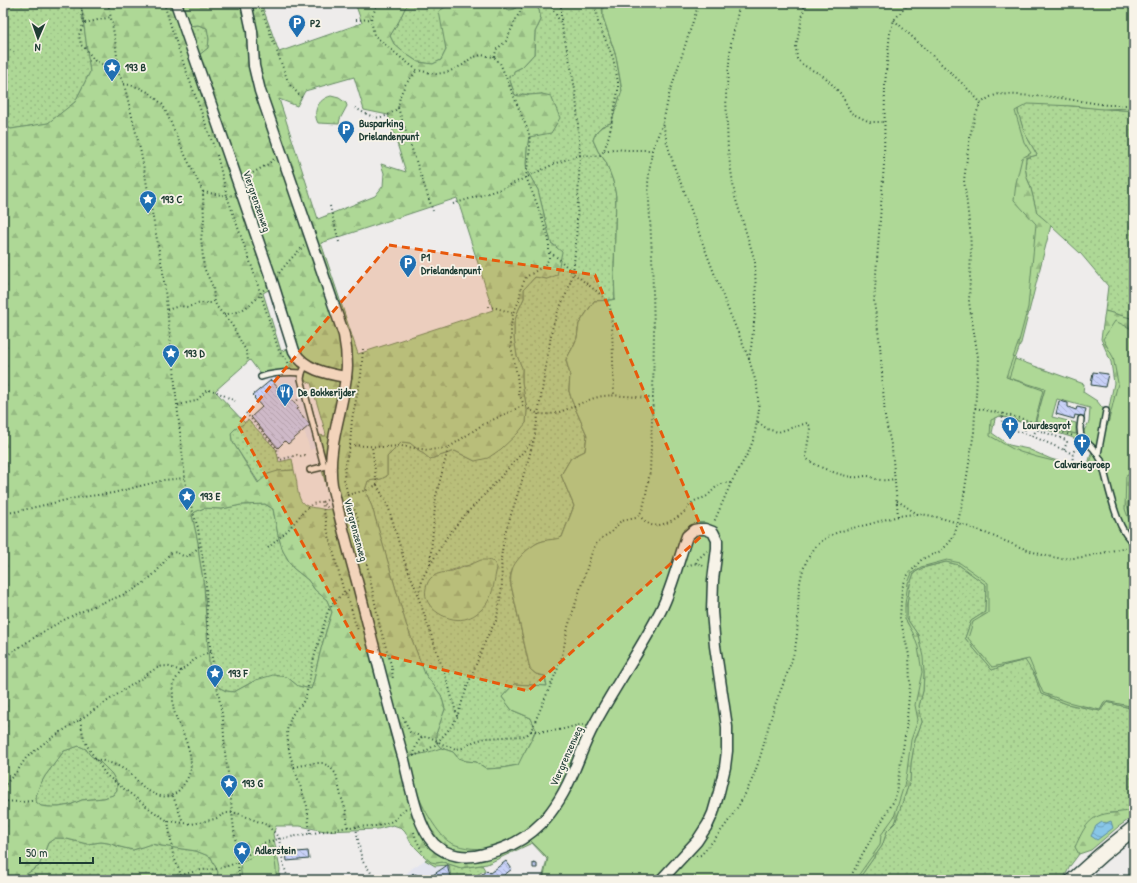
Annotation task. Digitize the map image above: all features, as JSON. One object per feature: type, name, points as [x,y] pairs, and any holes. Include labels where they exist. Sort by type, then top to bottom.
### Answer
[{"type":"main road","points":[[1073,880],[1134,828]]},
{"type":"street","name":"Viergrenzenweg","points":[[176,3],[273,283],[294,351],[304,369],[346,377]]},
{"type":"street","name":"Viergrenzenweg","points":[[246,3],[250,22],[256,76],[342,329],[347,354],[346,377],[333,449],[328,466],[337,506],[420,819],[428,835],[435,844],[448,852],[462,857],[472,857],[509,846],[530,834],[547,818],[560,799],[592,728],[635,658],[662,609],[673,582],[687,536],[696,529],[705,529],[710,531]]},
{"type":"street","points":[[661,880],[704,832],[713,813],[725,767],[727,727],[715,646],[712,612],[713,580],[718,542],[716,537],[710,531]]},
{"type":"lane","points":[[260,377],[291,373],[304,369]]},
{"type":"lane","points":[[304,369],[301,379],[328,466],[310,470]]},
{"type":"lane","points":[[1098,454],[1106,411]]},
{"type":"lane","points":[[1081,419],[1081,438],[1098,454],[1120,523],[1129,539],[1134,544]]},
{"type":"path","points":[[80,3],[84,23],[79,35],[81,46],[86,49],[95,61],[118,67]]},
{"type":"path","points":[[108,3],[117,51],[119,74],[124,84],[140,153],[156,230],[165,285],[188,496],[201,545],[206,581],[207,620],[223,720],[225,753],[230,786],[239,880]]},
{"type":"path","points":[[164,3],[171,27],[214,148]]},
{"type":"path","points":[[259,3],[289,84],[303,100]]},
{"type":"path","points":[[376,3],[376,7],[370,19],[374,35],[417,70],[436,74],[448,72],[463,65],[471,58],[481,55],[494,57],[500,63],[529,133],[530,149],[526,177],[549,240],[549,259],[544,266],[526,277],[521,288],[519,301],[513,313],[510,326],[511,346],[520,394],[524,405],[538,414],[547,415],[557,413],[596,397],[614,395],[653,398]]},
{"type":"path","points":[[494,57],[497,49],[506,40],[517,17],[526,3]]},
{"type":"path","points":[[549,3],[561,24]]},
{"type":"path","points":[[422,737],[417,742],[414,749],[414,756],[426,751],[439,742],[457,717],[487,637],[496,621],[502,584],[501,557],[505,534],[534,440],[552,329],[558,310],[568,290],[573,273],[576,243],[580,155],[576,95],[561,24],[561,3]]},
{"type":"path","points":[[453,204],[504,188],[556,163],[580,155],[600,155],[604,151],[610,132],[618,91],[618,82],[613,58],[598,22],[595,3]]},
{"type":"path","points":[[401,713],[410,732],[422,737],[429,737],[456,749],[480,740],[523,736],[528,734],[531,731],[562,661],[568,627],[592,552],[596,544],[603,537],[612,532],[620,522],[636,518],[642,511],[650,471],[653,398],[654,330],[648,183],[652,150],[663,123],[669,95],[699,3]]},
{"type":"path","points":[[740,3],[731,43],[726,95],[728,151],[735,196],[755,261],[756,305],[749,359]]},
{"type":"path","points":[[805,3],[796,47],[797,59],[803,65],[825,77],[841,94],[851,113],[870,122],[885,122]]},
{"type":"path","points":[[898,516],[892,449],[885,417],[880,345],[874,302],[884,164],[885,84],[890,32],[894,20],[909,3]]},
{"type":"path","points":[[84,23],[110,17]]},
{"type":"path","points":[[356,20],[370,19]]},
{"type":"path","points":[[894,20],[981,103]]},
{"type":"path","points":[[3,46],[14,52]]},
{"type":"path","points":[[417,70],[405,85],[400,96],[398,108],[433,211]]},
{"type":"path","points":[[124,84],[140,88],[150,93],[163,105],[202,192],[204,221],[201,238],[204,268],[213,287],[214,301],[232,325],[247,353],[248,361]]},
{"type":"path","points":[[849,880],[895,799],[906,730],[910,684],[909,655],[900,618],[902,588],[907,576],[922,560],[941,551],[950,542],[955,533],[963,501],[971,453],[978,357],[969,302],[971,251],[964,180],[972,126],[975,116],[981,103],[993,95],[1006,94],[1054,97],[1107,105],[1134,105]]},
{"type":"path","points":[[355,108],[376,118],[385,118],[398,108]]},
{"type":"path","points":[[663,123],[675,169],[723,298],[749,359],[757,386],[759,410],[754,438],[749,451],[730,483],[710,531]]},
{"type":"path","points":[[604,151],[613,149],[652,150]]},
{"type":"path","points":[[238,181],[268,164],[282,154]]},
{"type":"path","points":[[217,155],[227,196],[279,351],[288,362],[291,373]]},
{"type":"path","points":[[202,192],[227,196],[242,193]]},
{"type":"path","points":[[330,206],[339,242]]},
{"type":"path","points":[[224,315],[236,312],[246,307],[258,298],[262,291],[273,283],[295,254],[312,240]]},
{"type":"path","points":[[549,252],[604,297],[610,306],[614,395]]},
{"type":"path","points":[[167,310],[179,306],[188,307],[200,303],[211,303],[214,301]]},
{"type":"path","points":[[488,307],[513,313]]},
{"type":"path","points":[[363,349],[361,376],[352,419],[350,445],[346,458],[344,479],[348,495],[357,516],[380,627],[392,668],[393,682]]},
{"type":"path","points":[[178,405],[196,401],[207,390],[215,391],[234,401]]},
{"type":"path","points":[[294,403],[298,400]]},
{"type":"path","points":[[350,445],[384,447],[401,446],[428,450],[448,448],[482,425],[524,405]]},
{"type":"path","points":[[975,408],[1004,413],[1074,436]]},
{"type":"path","points":[[246,413],[277,449],[280,460],[297,455],[306,455]]},
{"type":"path","points":[[1004,413],[1002,423],[1004,426],[1032,436],[1073,454]]},
{"type":"path","points":[[1024,434],[1027,420]]},
{"type":"path","points":[[758,422],[768,429],[778,432],[807,423],[810,426],[806,453],[806,458],[808,460],[820,467],[843,475],[853,477],[868,476],[886,481],[894,479]]},
{"type":"path","points":[[1032,436],[1038,430],[1066,440],[1067,442],[1064,450]]},
{"type":"path","points":[[418,596],[423,577],[446,538],[463,517],[534,440]]},
{"type":"path","points":[[430,566],[436,496],[448,448]]},
{"type":"path","points":[[1074,463],[1072,457],[1074,451],[1080,448]]},
{"type":"path","points":[[3,513],[14,512],[75,498],[113,493],[164,480],[186,478]]},
{"type":"path","points":[[639,515],[650,524],[661,525],[682,514],[687,510],[690,504],[707,496],[713,489],[723,482],[730,483]]},
{"type":"path","points":[[377,485],[388,506],[404,560],[449,687],[457,717]]},
{"type":"path","points":[[897,501],[918,514]]},
{"type":"path","points":[[268,548],[288,530],[312,504],[322,502],[328,532],[344,592],[332,603],[328,611],[313,661],[306,696],[302,704],[296,709],[289,720],[287,730],[288,744],[294,767],[307,806],[310,834]]},
{"type":"path","points":[[694,856],[701,855],[733,814],[745,794],[756,769],[774,710],[792,659],[796,640],[800,580],[803,567],[814,549],[822,541],[848,529],[898,516],[918,514],[940,518],[1053,558],[1080,556],[1128,546]]},
{"type":"path","points":[[3,658],[56,625],[84,610],[126,594],[140,586],[156,572],[169,554],[174,552],[182,556],[187,556],[201,545]]},
{"type":"path","points":[[696,563],[698,559],[706,552],[707,548]]},
{"type":"path","points":[[683,567],[696,563],[703,566],[706,571]]},
{"type":"path","points":[[95,759],[115,765],[127,771],[147,789],[160,796],[173,796],[183,785],[188,776],[190,753],[173,710],[173,685],[181,671],[204,654],[211,652]]},
{"type":"path","points":[[3,787],[26,758],[43,744],[158,666],[169,666],[181,671]]},
{"type":"path","points":[[80,720],[84,739],[106,775],[168,821],[192,824],[205,822],[226,813],[237,813],[267,825],[279,839],[284,868],[290,880]]},
{"type":"path","points":[[531,731],[551,732],[573,725],[586,724]]},
{"type":"path","points":[[294,767],[314,763],[323,763],[330,767],[336,774],[346,811],[348,827]]},
{"type":"path","points":[[173,796],[183,822]]},
{"type":"path","points":[[3,801],[22,802],[38,800]]},
{"type":"path","points":[[161,880],[201,870],[217,869],[238,862],[263,843],[279,839],[348,827],[377,826],[393,821],[406,808]]},
{"type":"path","points":[[168,821],[173,855],[182,875]]},
{"type":"path","points":[[356,827],[363,862],[370,871],[374,880]]},
{"type":"path","points":[[419,845],[422,851]]},
{"type":"highlighted area","points":[[389,245],[595,275],[704,534],[528,691],[360,649],[238,425]]},
{"type":"shaded area","points":[[295,372],[316,448],[310,450],[304,430],[288,444],[285,441],[278,447],[281,458],[293,455],[294,458],[279,462],[276,449],[248,420],[262,407],[254,398],[268,382],[262,376]]},
{"type":"shaded area","points":[[425,860],[432,865],[449,864],[452,878],[454,880],[403,880],[411,869]]},
{"type":"green space","points":[[3,3],[81,3],[90,72],[75,102],[49,123],[11,129],[3,125]]},
{"type":"green space","points":[[81,3],[261,3],[279,52],[362,23],[355,3],[410,3],[405,8],[390,36],[394,44],[418,62],[433,64],[441,60],[446,50],[439,11],[447,6],[454,3],[489,3],[509,10],[515,9],[517,3],[532,3],[539,10],[541,20],[535,32],[534,54],[522,67],[514,71],[513,76],[509,75],[509,78],[515,95],[542,94],[551,96],[560,118],[551,133],[529,137],[526,164],[527,171],[538,190],[551,243],[562,252],[557,275],[547,279],[535,277],[524,289],[524,298],[514,323],[514,338],[517,356],[522,368],[522,382],[527,410],[526,423],[501,449],[488,458],[475,461],[455,451],[430,459],[410,443],[402,442],[387,457],[387,476],[381,479],[368,481],[365,490],[372,507],[406,624],[425,674],[441,695],[445,709],[436,734],[436,742],[441,748],[453,752],[458,758],[476,762],[487,769],[519,765],[536,729],[531,718],[512,710],[502,697],[514,684],[547,686],[545,676],[536,674],[530,669],[510,576],[512,570],[519,561],[535,545],[547,540],[562,537],[574,506],[561,475],[571,458],[585,451],[587,435],[569,391],[570,374],[566,360],[577,338],[579,324],[594,301],[615,299],[614,273],[616,196],[689,441],[613,181],[606,162],[598,151],[593,140],[599,129],[611,123],[622,91],[616,56],[603,17],[603,3],[1134,3],[1134,111],[1062,105],[1018,94],[1018,112],[1024,132],[1037,155],[1026,158],[1025,167],[1027,178],[1037,213],[1051,225],[1021,343],[1015,359],[1045,389],[1034,426],[999,416],[995,419],[992,433],[1009,445],[1028,449],[1051,459],[1079,467],[1085,467],[1106,423],[1114,383],[1111,362],[1101,339],[1105,311],[1134,319],[1134,475],[1129,477],[1128,508],[1134,527],[1134,704],[1130,708],[1107,702],[1100,711],[1067,704],[1041,694],[1035,676],[1025,660],[992,670],[965,638],[971,621],[985,612],[986,585],[959,565],[946,562],[922,568],[914,573],[910,584],[907,604],[907,619],[918,635],[923,657],[923,691],[919,706],[922,722],[915,740],[910,781],[895,823],[887,831],[882,846],[858,880],[542,880],[547,859],[532,843],[487,864],[461,868],[443,862],[431,862],[411,843],[402,828],[393,825],[378,829],[325,831],[300,826],[276,826],[273,834],[280,869],[279,880],[217,880],[218,872],[211,857],[196,851],[151,844],[133,850],[108,843],[101,842],[87,844],[63,838],[55,838],[48,843],[39,866],[19,880],[3,880],[3,125],[11,129],[48,123],[75,102],[90,72]],"holes":[[[198,25],[207,28],[209,39],[208,48],[198,56],[187,26]],[[354,77],[364,110],[388,115],[406,172],[381,164],[384,173],[383,186],[375,196],[318,219],[279,99],[297,106],[305,91]],[[457,198],[493,310],[358,354],[321,243]],[[270,289],[288,349],[281,351],[263,293]],[[250,360],[262,376],[295,372],[332,508],[326,510],[304,504],[300,499],[294,470],[278,471],[268,474],[258,483],[232,441],[231,433],[245,423],[215,391]],[[305,381],[311,383],[326,434],[325,436],[319,435]],[[265,504],[273,509],[283,551],[293,568],[308,580],[315,590],[327,600],[332,612],[311,689],[298,686],[287,677],[273,675],[256,680],[234,692],[226,691],[214,683],[209,664],[204,586],[198,543],[192,515],[204,508],[222,509],[241,505]],[[79,746],[86,749],[90,755],[112,774],[117,783],[117,790],[113,795],[104,798],[82,800],[70,805],[59,807],[41,806],[36,802],[36,796],[45,776],[64,751]]]},
{"type":"green space","points":[[410,3],[454,3],[447,6],[446,50],[441,60],[433,64],[418,62],[394,44],[390,36],[405,8]]},
{"type":"green space","points":[[489,3],[517,3],[515,9],[509,10]]},
{"type":"green space","points":[[532,3],[603,3],[603,17],[616,56],[622,91],[611,123],[602,126],[596,132],[598,151],[606,162],[613,180],[616,196],[614,273],[615,299],[594,301],[579,324],[577,338],[566,360],[570,374],[569,391],[587,435],[585,451],[571,458],[561,475],[574,506],[562,537],[559,539],[537,543],[525,552],[510,578],[530,669],[536,674],[545,676],[547,687],[514,684],[512,710],[531,718],[536,729],[519,765],[487,769],[476,762],[466,762],[458,758],[453,752],[441,748],[436,742],[436,734],[445,709],[441,695],[425,674],[406,624],[372,507],[365,490],[368,481],[381,479],[387,476],[387,457],[402,442],[410,443],[430,459],[455,451],[475,461],[526,423],[527,410],[522,382],[522,368],[517,356],[514,338],[514,323],[524,298],[524,289],[535,277],[547,279],[557,247],[551,243],[538,190],[527,171],[526,164],[529,137],[551,132],[542,94],[515,95],[509,75],[522,67],[534,54],[535,32],[541,20],[539,10]],"holes":[[[464,566],[497,568],[495,575],[428,583],[432,577]]]},
{"type":"green space","points":[[603,3],[1134,3],[1134,108],[1103,109],[1028,104],[1015,111],[1024,142],[1031,153],[1022,158],[1016,183],[1014,200],[1036,224],[1028,307],[1019,341],[1006,377],[1043,390],[1034,425],[1000,416],[991,420],[990,436],[1020,452],[1086,469],[1089,466],[1095,447],[1082,434],[1089,422],[1090,408],[1057,399],[1052,417],[1076,423],[1076,434],[1036,421],[1045,389],[1009,378],[1015,359],[1084,384],[1083,392],[1097,401],[1104,410],[1103,434],[1108,424],[1118,383],[1113,357],[1103,339],[1115,321],[1134,330],[1134,472],[1126,476],[1125,509],[1134,531],[1134,702],[1130,706],[1105,701],[1100,710],[1068,702],[1043,693],[1029,659],[992,667],[968,638],[973,622],[988,613],[988,583],[960,563],[947,560],[921,567],[912,573],[908,583],[905,604],[905,619],[913,633],[918,647],[922,672],[915,705],[918,720],[911,740],[906,779],[894,817],[881,835],[880,845],[855,880],[543,880],[548,858],[525,835],[518,839],[494,847],[483,848],[461,847],[446,840],[436,828],[422,805],[406,757],[441,748],[453,752],[458,758],[476,762],[487,769],[518,765],[536,730],[531,718],[512,710],[502,697],[514,684],[547,686],[545,676],[536,674],[530,669],[511,585],[512,569],[515,563],[530,547],[545,540],[562,537],[574,506],[561,475],[571,458],[585,451],[587,435],[569,391],[570,374],[566,360],[577,338],[579,324],[594,301],[615,299],[614,273],[616,196],[613,181],[606,162],[598,151],[593,140],[599,129],[611,123],[622,91],[616,56],[603,17]]},
{"type":"green space","points":[[198,25],[207,28],[209,39],[208,48],[198,56],[187,26]]},
{"type":"green space","points":[[1018,94],[1062,105],[1134,111],[1134,319],[1105,311],[1108,286],[1081,254],[1037,213],[1025,167],[1026,158],[1037,155],[1024,132],[1018,112]]},
{"type":"green space","points":[[331,96],[339,98],[346,103],[347,106],[339,124],[318,123],[316,119],[317,106],[323,100]]},
{"type":"green space","points":[[248,420],[276,449],[279,462],[292,459],[294,470],[278,471],[259,483],[232,441],[231,433]]},
{"type":"green space","points":[[1036,421],[1052,428],[1082,434],[1095,447],[1098,455],[1080,441],[1034,426]]},
{"type":"green space","points":[[1134,475],[1134,527],[1128,508],[1129,477]]},
{"type":"green space","points":[[265,504],[273,509],[283,551],[293,568],[308,580],[315,590],[327,600],[332,612],[311,689],[298,686],[287,677],[256,680],[234,692],[226,691],[214,683],[209,664],[204,586],[198,543],[192,515],[204,508],[222,509],[241,505]]},
{"type":"green space","points":[[481,560],[494,562],[497,568],[491,595],[481,610],[471,617],[461,620],[445,617],[432,608],[426,595],[426,586],[431,578]]},
{"type":"green space","points":[[946,562],[959,565],[986,585],[985,612],[971,621],[965,638],[992,670],[1026,660],[1035,676],[1041,694],[1067,704],[1100,711],[1107,702],[1130,708],[1134,704],[1134,808],[1128,812],[1109,813],[1075,846],[1079,854],[1065,876],[1056,880],[858,880],[882,846],[887,831],[895,823],[910,781],[915,740],[922,722],[919,706],[923,691],[924,673],[918,635],[907,619],[907,604],[910,584],[914,573],[922,568]]},
{"type":"green space","points":[[79,746],[86,749],[90,755],[112,774],[117,783],[117,790],[113,795],[104,798],[82,800],[70,805],[59,807],[41,806],[36,802],[36,796],[45,776],[64,751]]},
{"type":"green space","points":[[1134,808],[1134,816],[1118,827],[1091,850],[1079,854],[1075,847],[1088,823],[1098,816],[1124,812]]},
{"type":"green space","points":[[55,838],[63,838],[87,844],[101,842],[108,843],[133,850],[150,844],[196,851],[211,857],[218,872],[217,880],[19,880],[39,866],[48,843]]},
{"type":"green space","points":[[273,846],[276,880],[242,880],[240,863]]},
{"type":"green space","points":[[427,859],[436,863],[443,862],[461,868],[482,865],[485,870],[477,875],[481,880],[454,880],[451,875],[449,865],[435,866],[425,860]]},
{"type":"water","points":[[1111,821],[1113,828],[1097,840],[1091,836],[1096,826],[1102,822],[1106,823]]},
{"type":"building","points":[[1093,372],[1108,374],[1105,387],[1091,385]]},
{"type":"building","points":[[271,380],[287,398],[289,397],[299,408],[297,409],[310,425],[288,444],[285,441],[278,448],[251,417],[262,407],[253,395]]},
{"type":"building","points":[[1059,401],[1068,403],[1068,407],[1076,410],[1077,407],[1086,409],[1084,417],[1075,415],[1074,419],[1056,414]]},
{"type":"building","points":[[308,851],[309,859],[287,861],[286,853]]},
{"type":"building","points":[[506,861],[512,869],[503,876],[505,880],[484,880],[481,875],[487,870],[490,873]]},
{"type":"building","points":[[533,863],[537,864],[537,868],[533,868]]},
{"type":"building","points":[[448,865],[451,880],[427,879],[446,866]]},
{"type":"building","points":[[413,873],[418,878],[415,880],[411,875]]},
{"type":"building","points":[[416,874],[419,878],[416,880],[407,880]]},
{"type":"place","name":"P2","points":[[297,38]]},
{"type":"place","name":"193 B","points":[[112,82]]},
{"type":"place","name":"Busparking Drielandenpunt","points":[[346,144]]},
{"type":"place","name":"193 C","points":[[148,214]]},
{"type":"place","name":"P1 Drielandenpunt","points":[[408,278]]},
{"type":"place","name":"193 D","points":[[171,368]]},
{"type":"place","name":"De Bokkerijder","points":[[285,407]]},
{"type":"place","name":"Lourdesgrot","points":[[1010,440]]},
{"type":"place","name":"Calvariegroep","points":[[1082,457]]},
{"type":"place","name":"193 E","points":[[187,511]]},
{"type":"place","name":"193 F","points":[[215,688]]},
{"type":"place","name":"193 G","points":[[229,798]]},
{"type":"place","name":"Adlerstein","points":[[242,865]]}]
